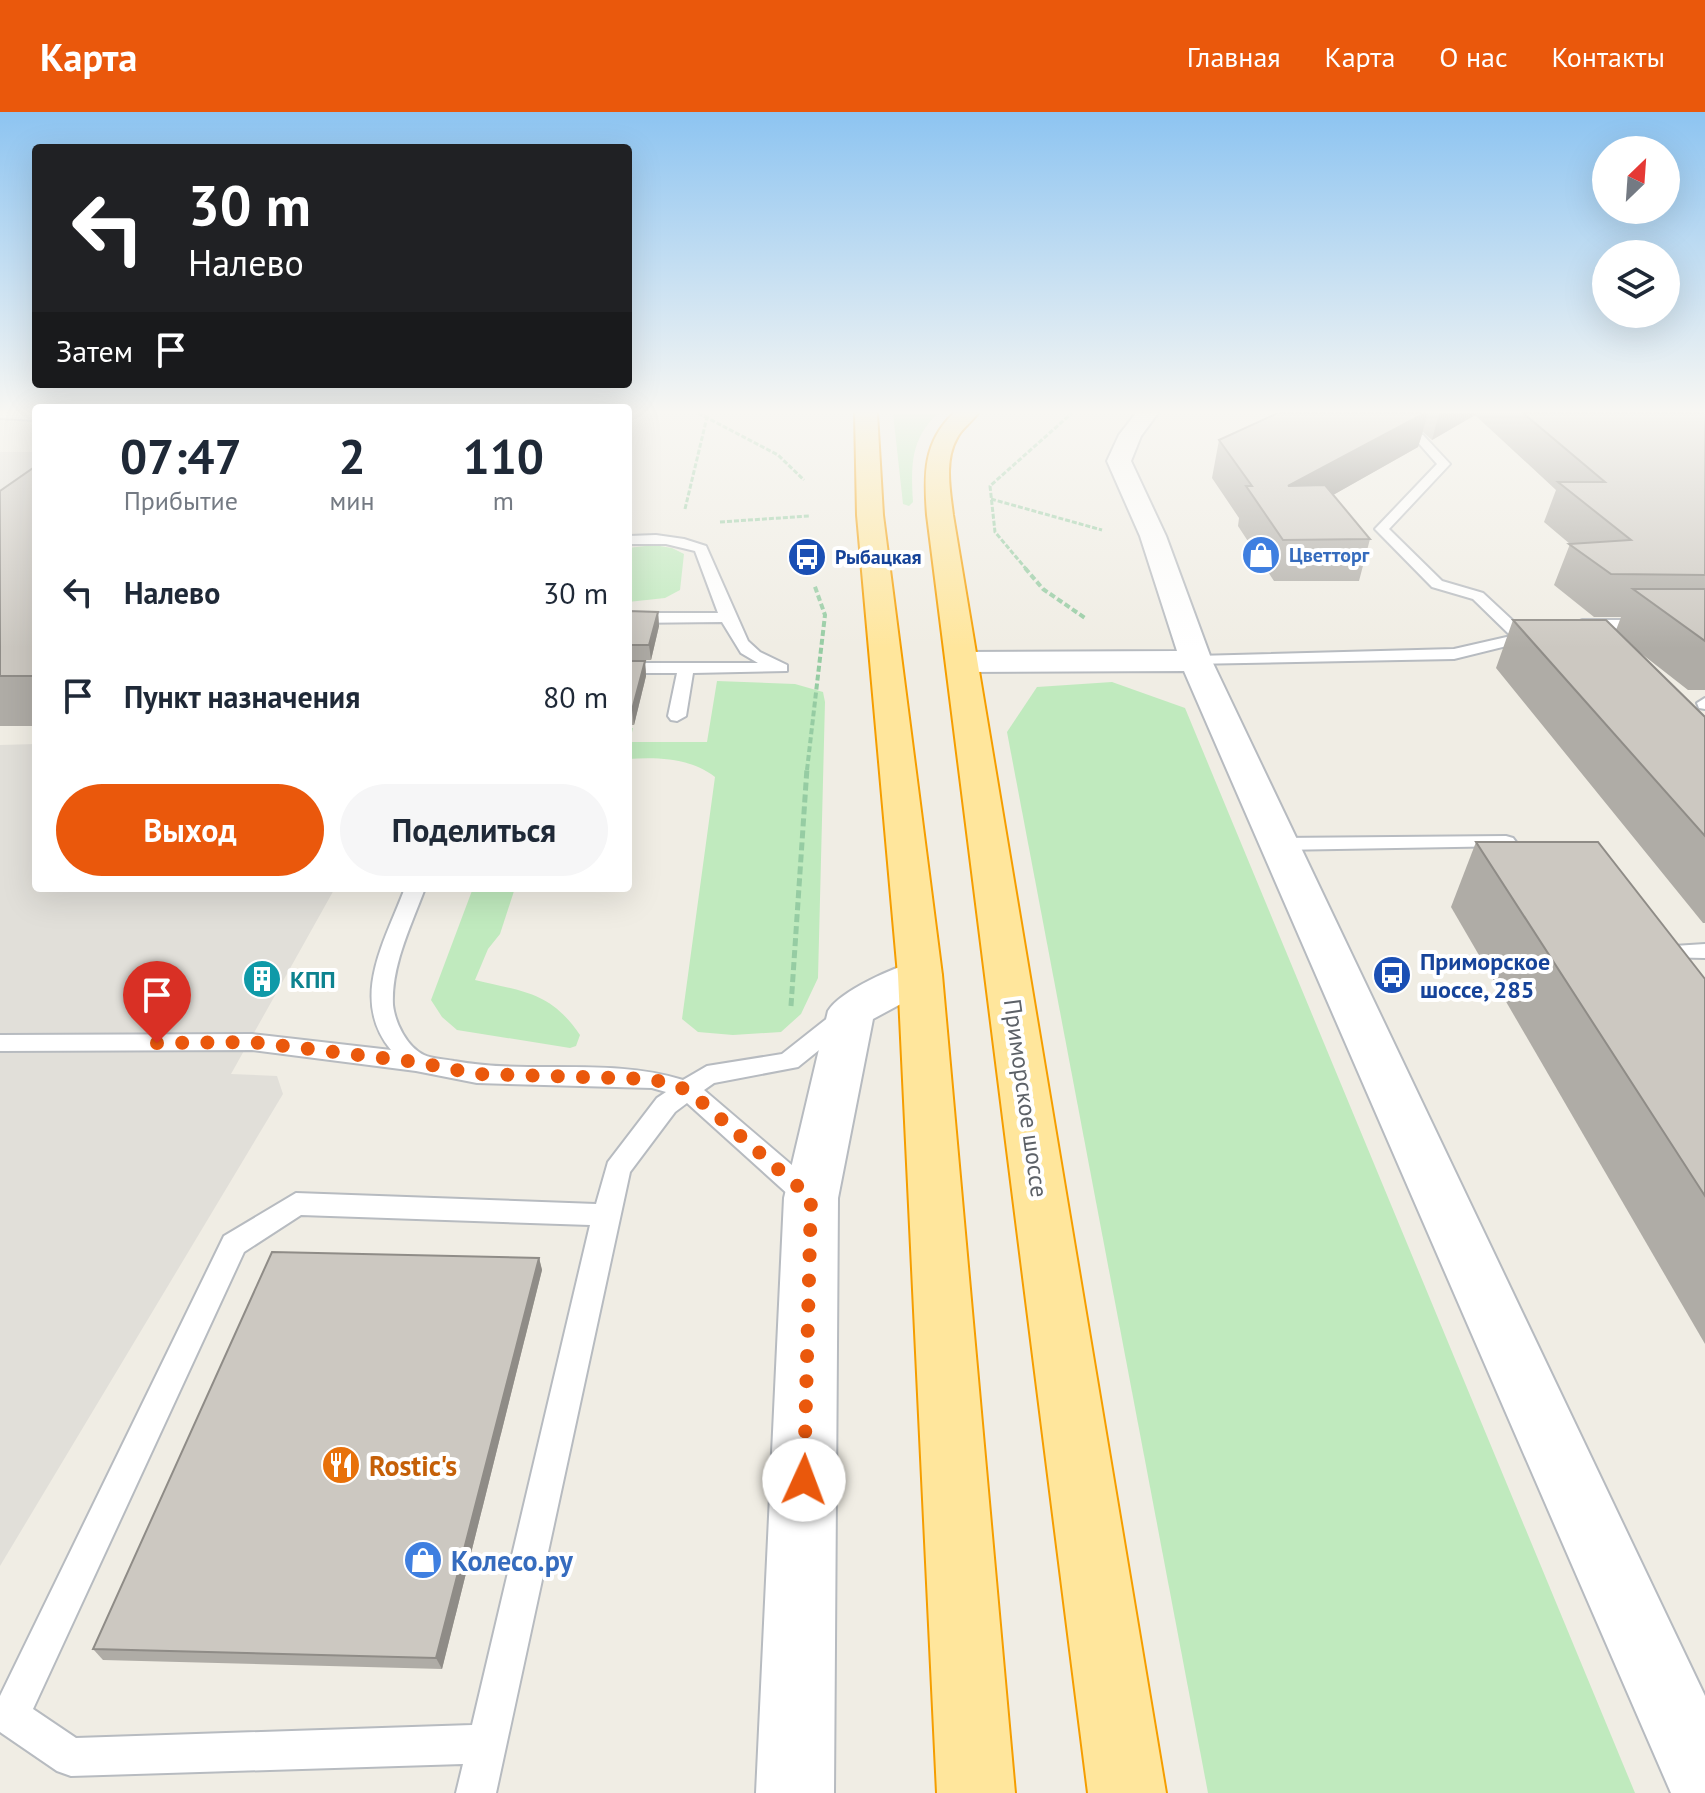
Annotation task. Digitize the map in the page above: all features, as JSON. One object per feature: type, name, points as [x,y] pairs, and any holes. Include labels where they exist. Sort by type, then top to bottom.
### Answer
[{"type":"highway","points":[[869,491],[920,975],[976,1793]]},
{"type":"highway","name":"Приморское шоссе","points":[[938,491],[1127,1793]]},
{"type":"street","points":[[1133,491],[1153,536],[1196,661],[1705,1781]]},
{"type":"street","points":[[963,662],[1196,661]]},
{"type":"street","points":[[795,1793],[811,1198],[851,1011],[920,975]]},
{"type":"lane","points":[[1418,491],[1382,529],[1437,584],[1478,596],[1523,639]]},
{"type":"lane","points":[[632,540],[686,542],[701,549],[730,617],[732,633],[748,651],[781,668],[632,668]]},
{"type":"lane","points":[[632,618],[730,617]]},
{"type":"lane","points":[[1196,661],[1454,654],[1523,639],[1553,628],[1705,625]]},
{"type":"lane","points":[[677,716],[686,668]]},
{"type":"lane","points":[[1279,844],[1531,842]]},
{"type":"lane","points":[[414,892],[382,985],[383,1017],[398,1044],[416,1062]]},
{"type":"lane","points":[[1685,976],[1661,946],[1705,951]]},
{"type":"lane","points":[[476,1793],[617,1169],[666,1105],[707,1075],[789,1061],[851,1011]]},
{"type":"lane","points":[[0,1043],[252,1042],[416,1062],[477,1074],[652,1079],[688,1090],[811,1198]]},
{"type":"lane","points":[[487,1744],[71,1757],[10,1716],[234,1244],[296,1204],[607,1215]]},
{"type":"path","points":[[685,511],[690,491]]},
{"type":"path","points":[[990,491],[995,532],[1043,589],[1090,622]]},
{"type":"path","points":[[991,499],[1127,537],[1153,536]]},
{"type":"path","points":[[783,1016],[793,1004],[809,744],[825,615],[814,584]]},
{"type":"shaded area","points":[[0,491],[32,491],[32,503],[0,525]]},
{"type":"shaded area","points":[[32,744],[32,892],[333,892],[231,1074],[277,1076],[283,1094],[0,1566],[0,745]]},
{"type":"green space","points":[[902,491],[913,491],[913,502],[909,506],[903,504]]},
{"type":"green space","points":[[654,545],[684,554],[680,590],[665,598],[632,602],[632,548]]},
{"type":"green space","points":[[717,681],[795,684],[823,692],[818,978],[801,1014],[781,1032],[733,1035],[698,1032],[682,1019],[715,777],[685,762],[632,759],[632,742],[707,742]]},
{"type":"green space","points":[[1112,682],[1185,708],[1635,1793],[1208,1793],[1007,732],[1037,687]]},
{"type":"green space","points":[[472,892],[514,892],[500,934],[488,949],[475,980],[521,991],[546,1001],[569,1020],[580,1035],[576,1046],[570,1048],[457,1030],[442,1017],[431,1000]]},
{"type":"building","points":[[0,491],[32,491],[32,676],[0,676]]},
{"type":"building","points":[[1250,491],[1330,491],[1370,539],[1283,540]]},
{"type":"building","points":[[1570,491],[1705,491],[1705,575],[1611,574],[1569,544],[1631,540]]},
{"type":"building","points":[[1633,589],[1705,589],[1705,641]]},
{"type":"building","points":[[632,611],[658,612],[649,645],[632,645]]},
{"type":"building","points":[[1513,620],[1606,620],[1705,717],[1705,836]]},
{"type":"building","points":[[632,661],[645,661],[632,710]]},
{"type":"building","points":[[1476,842],[1598,842],[1705,979],[1705,1196]]},
{"type":"building","name":"Rostic's","points":[[272,1252],[539,1258],[436,1658],[93,1649]]},
{"type":"place","name":"Цветторг","points":[[1261,555]]},
{"type":"place","name":"Рыбацкая","points":[[807,557]]},
{"type":"place","name":"Приморское шоссе, 285","points":[[1392,975]]},
{"type":"place","name":"КПП","points":[[262,979]]},
{"type":"place","name":"Rostic's","points":[[341,1465]]},
{"type":"place","name":"Колесо.ру","points":[[423,1560]]},
{"type":"route","points":[[157,1043],[252,1042],[416,1062],[477,1074],[652,1079],[688,1090],[811,1198],[804,1480]]}]
